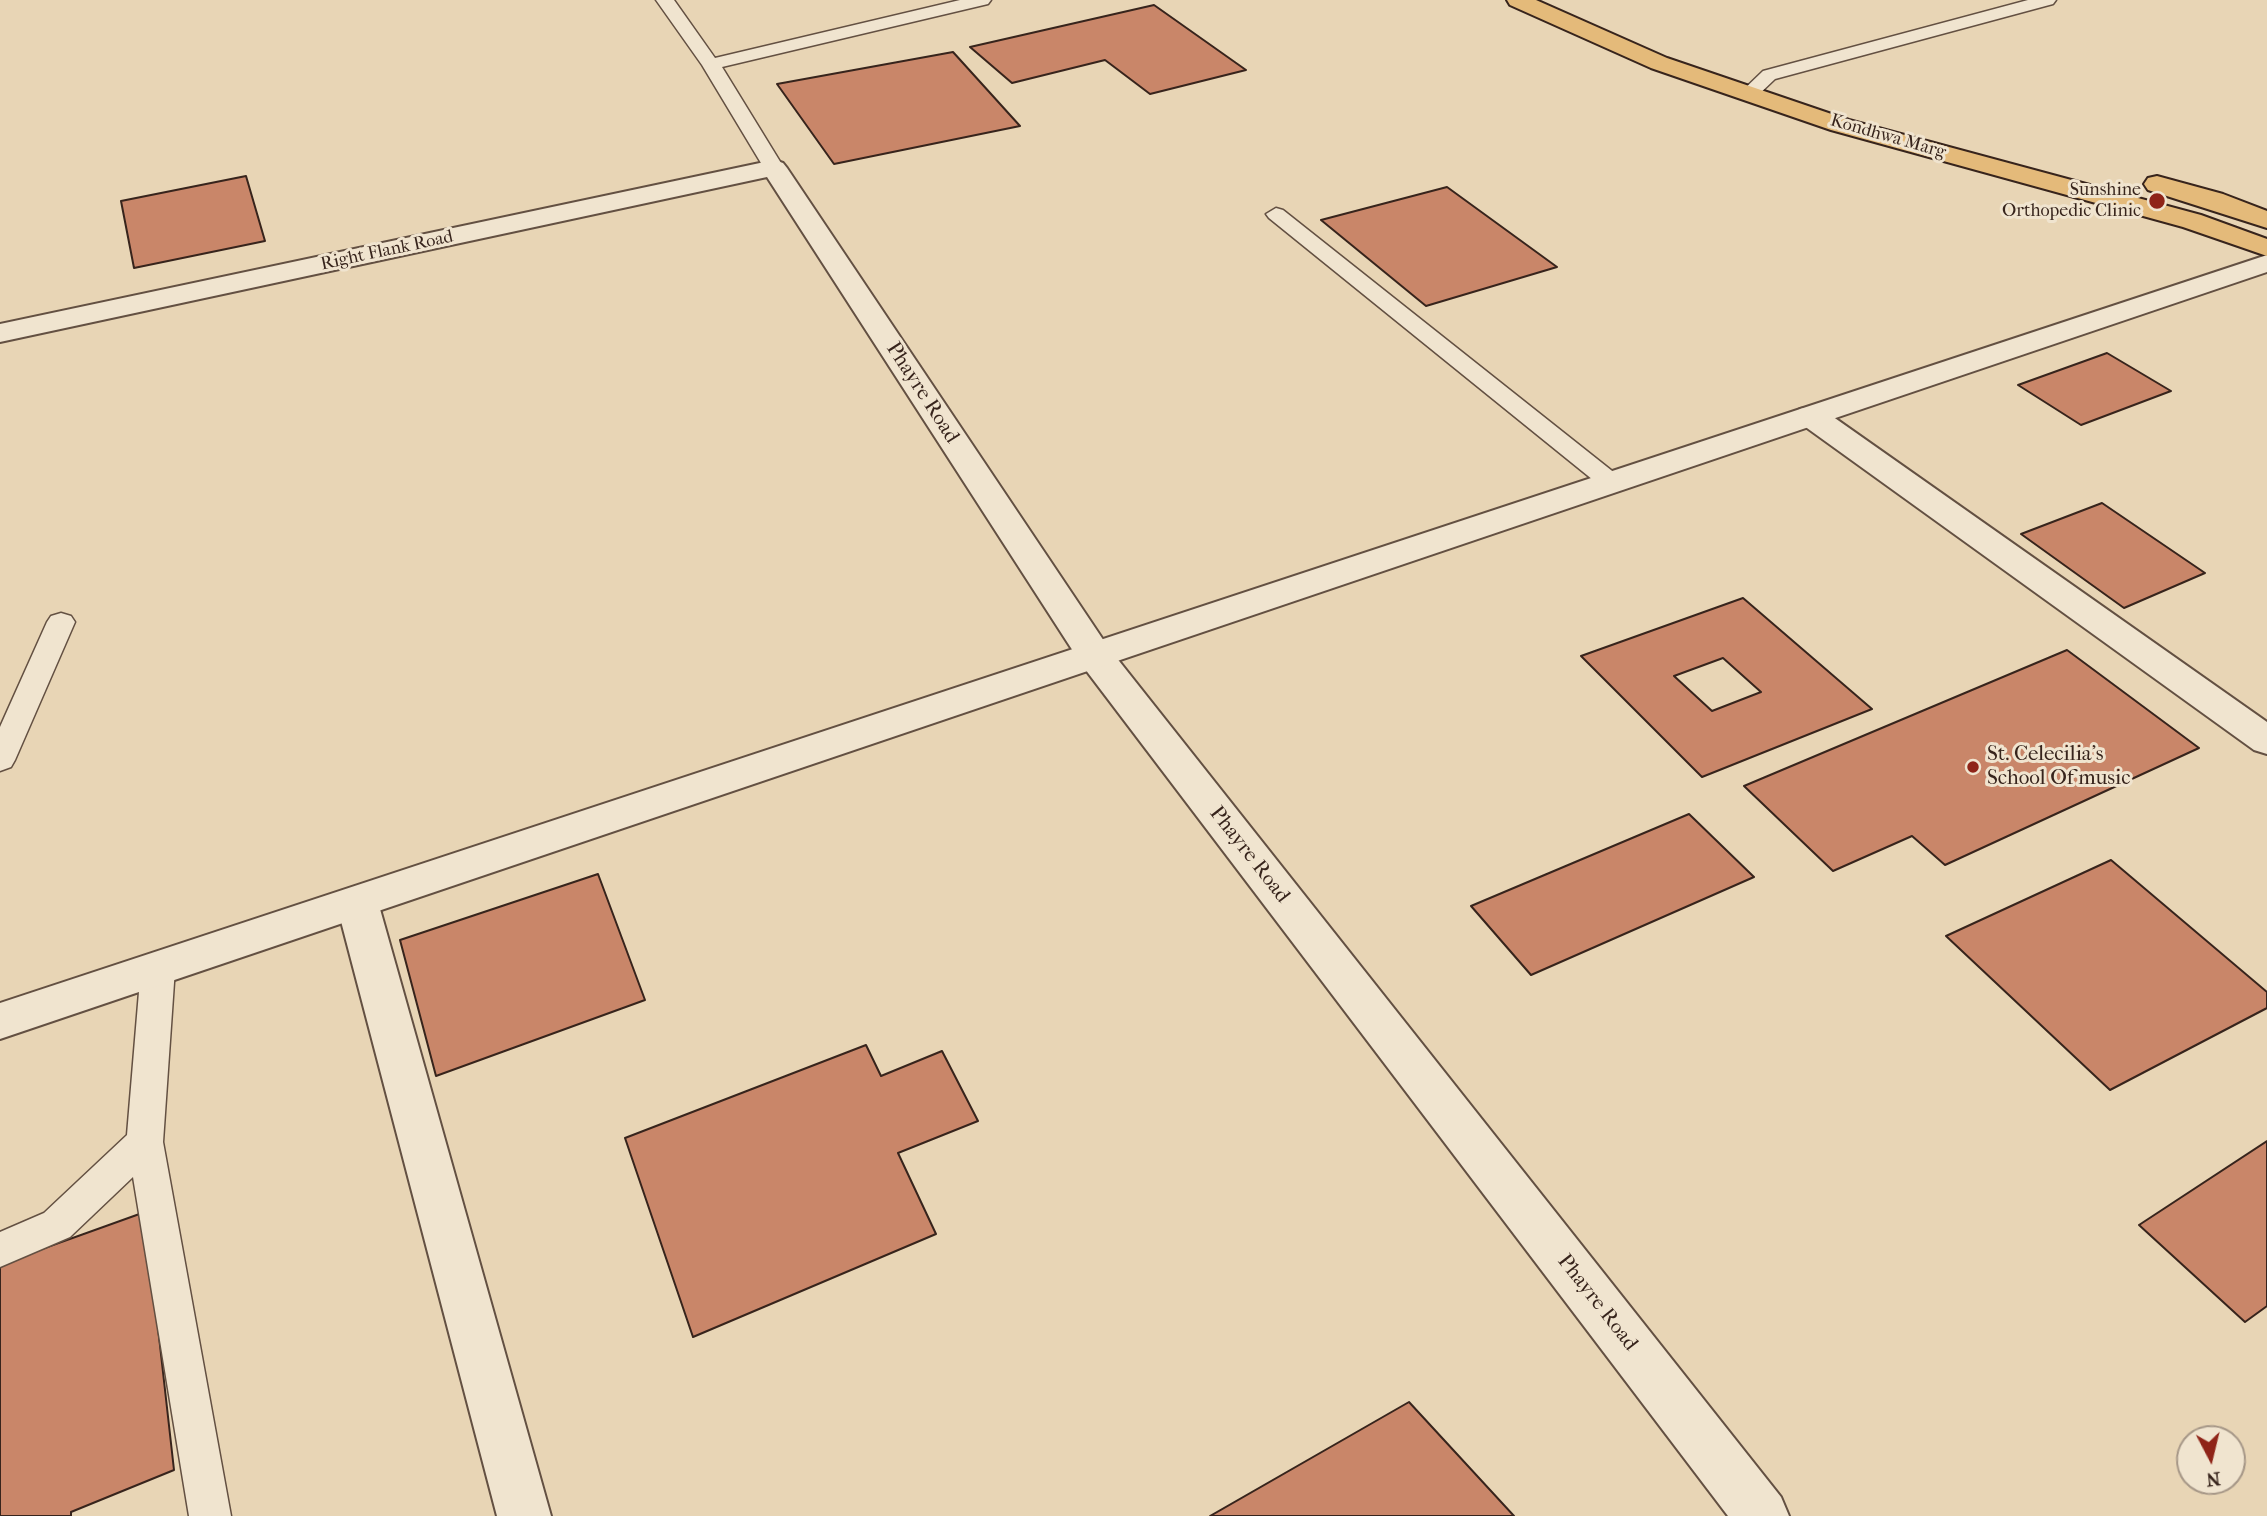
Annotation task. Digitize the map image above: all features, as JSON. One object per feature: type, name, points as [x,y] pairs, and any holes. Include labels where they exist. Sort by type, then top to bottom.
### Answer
[{"type":"main road","name":"Kondhwa Marg","points":[[1518,0],[1659,63],[1840,125],[2192,221],[2267,248]]},
{"type":"main road","name":"Kondhwa Marg","points":[[1743,66],[1816,91]]},
{"type":"main road","name":"Kondhwa Marg","points":[[1863,106],[1903,117]]},
{"type":"main road","points":[[2133,178],[2214,200],[2267,220]]},
{"type":"street","name":"Right Flank Road","points":[[0,333],[774,168]]},
{"type":"street","name":"Phayre Road","points":[[774,168],[1095,656],[1746,1511]]},
{"type":"street","points":[[0,1021],[2267,264]]},
{"type":"street","points":[[1811,416],[2267,741]]},
{"type":"street","points":[[357,902],[524,1516]]},
{"type":"lane","points":[[665,0],[711,64],[774,168]]},
{"type":"lane","points":[[711,64],[982,0]]},
{"type":"lane","points":[[1748,94],[1769,75],[2047,0]]},
{"type":"lane","points":[[1276,214],[1612,482]]},
{"type":"lane","points":[[0,760],[61,622]]},
{"type":"lane","points":[[158,968],[145,1142],[210,1516]]},
{"type":"lane","points":[[0,1250],[57,1225],[145,1142]]},
{"type":"building","points":[[1154,5],[1246,70],[1150,94],[1105,60],[1012,83],[970,47]]},
{"type":"building","points":[[953,52],[1020,126],[834,164],[777,84]]},
{"type":"building","points":[[246,176],[265,241],[134,268],[121,201]]},
{"type":"building","points":[[1447,187],[1557,267],[1426,306],[1321,220]]},
{"type":"building","points":[[2107,353],[2171,391],[2081,425],[2018,385]]},
{"type":"building","points":[[2102,503],[2205,573],[2124,608],[2021,534]]},
{"type":"building","points":[[1743,598],[1872,709],[1702,777],[1581,656]],"holes":[[[1723,658],[1761,692],[1712,711],[1674,676]]]},
{"type":"building","name":"St. Celecilia's School Of music","points":[[2067,650],[2199,748],[1945,865],[1912,836],[1833,871],[1744,786]]},
{"type":"building","points":[[1689,814],[1754,877],[1531,975],[1471,906]]},
{"type":"building","points":[[2111,860],[2267,992],[2267,1008],[2110,1090],[1946,936]]},
{"type":"building","points":[[598,874],[645,1000],[436,1076],[400,940]]},
{"type":"building","points":[[866,1045],[881,1076],[942,1051],[978,1121],[898,1153],[936,1234],[693,1337],[625,1138]]},
{"type":"building","points":[[2267,1141],[2267,1306],[2245,1322],[2139,1225]]},
{"type":"building","points":[[145,1212],[174,1470],[71,1512],[71,1516],[0,1516],[0,1264]]},
{"type":"building","points":[[1409,1402],[1514,1516],[1210,1516]]},
{"type":"place","name":"Sunshine Orthopedic Clinic","points":[[2157,201]]},
{"type":"place","name":"St. Celecilia's School Of music","points":[[1973,767]]}]
